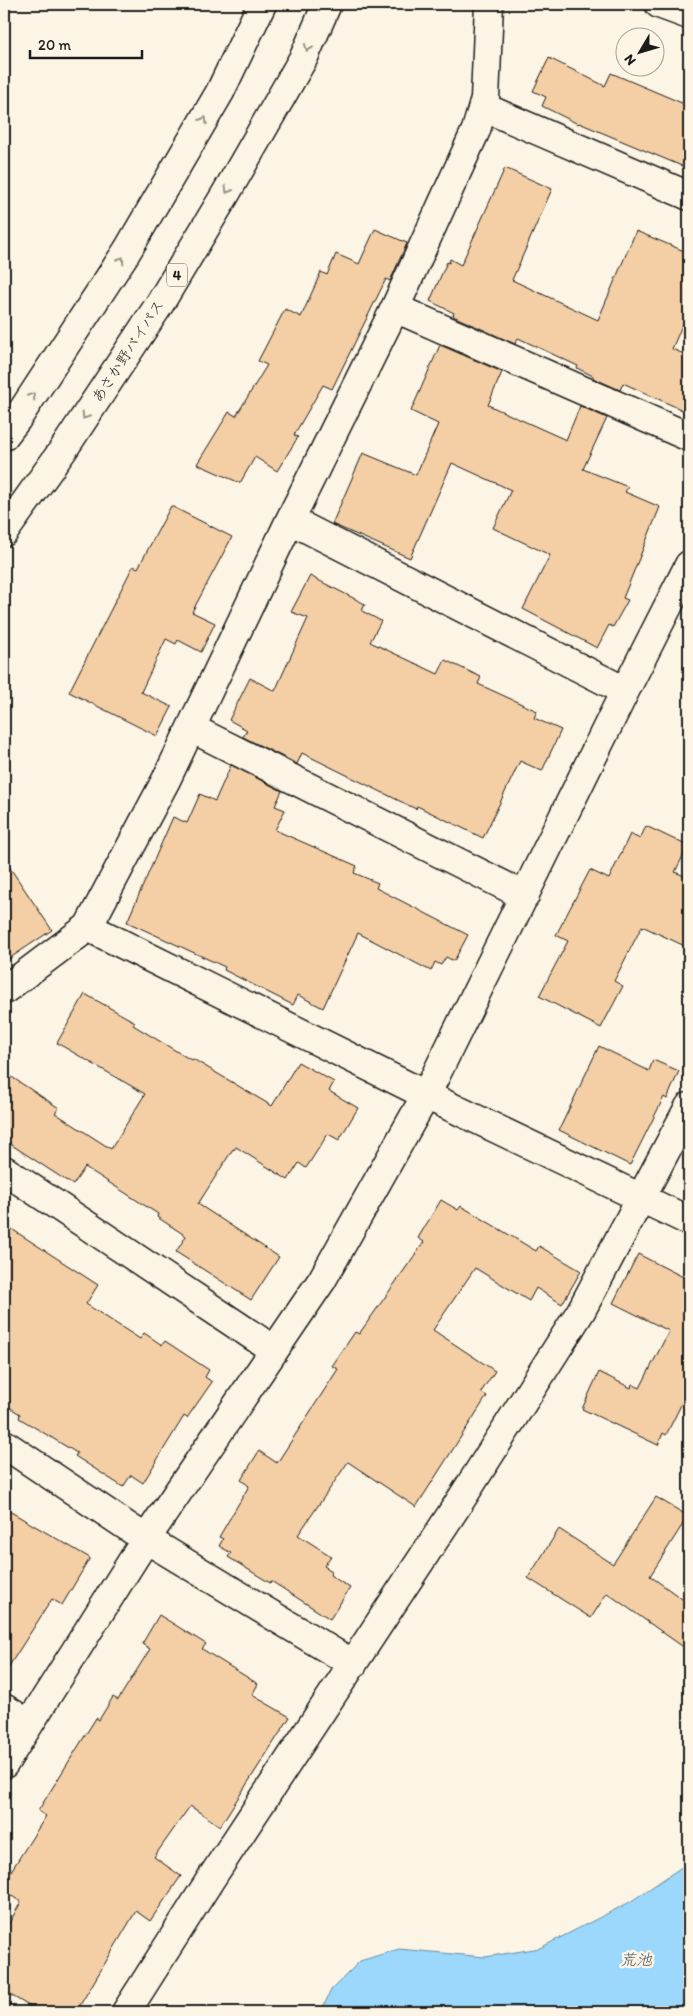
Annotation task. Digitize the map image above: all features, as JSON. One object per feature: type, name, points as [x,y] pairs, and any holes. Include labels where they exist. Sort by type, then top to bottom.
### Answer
[{"type":"main road","points":[[4,436],[127,251],[220,92],[262,4]]},
{"type":"main road","name":"あさか野バイパス","points":[[4,532],[63,450],[159,305],[304,57],[327,4]]},
{"type":"main road","points":[[4,990],[88,927],[166,780],[290,520],[395,308],[476,130],[485,99],[489,4]]},
{"type":"main road","points":[[658,4],[689,15]]},
{"type":"main road","points":[[483,106],[689,196]]},
{"type":"main road","points":[[395,308],[689,437]]},
{"type":"main road","points":[[290,520],[625,691]]},
{"type":"main road","points":[[4,1764],[146,1539],[322,1280],[426,1095],[689,565]]},
{"type":"main road","points":[[191,728],[525,896]]},
{"type":"main road","points":[[88,927],[426,1095],[689,1221]]},
{"type":"main road","points":[[126,2012],[212,1876],[462,1498],[581,1311],[689,1107]]},
{"type":"main road","points":[[4,1170],[274,1350]]},
{"type":"main road","points":[[4,1444],[146,1539],[353,1664]]},
{"type":"main road","points":[[4,1708],[29,1724]]},
{"type":"water","name":"荒池","points":[[689,1862],[689,2012],[321,2012],[331,1990],[360,1961],[399,1949],[485,1957],[540,1948],[630,1902]]},
{"type":"building","points":[[549,58],[605,86],[611,73],[616,75],[616,78],[623,78],[689,106],[689,169],[578,124],[542,106],[546,97],[533,91]]},
{"type":"building","points":[[505,168],[552,189],[512,280],[598,320],[636,231],[689,253],[689,309],[672,349],[689,356],[689,413],[623,383],[620,390],[593,378],[593,376],[577,368],[578,366],[518,338],[515,344],[453,316],[454,313],[430,301],[447,262],[449,263],[450,259],[461,265]]},
{"type":"building","points":[[375,229],[407,243],[390,281],[386,279],[332,389],[323,385],[294,435],[298,437],[277,471],[255,457],[240,483],[197,464],[229,412],[236,416],[267,365],[258,361],[285,309],[301,317],[321,272],[327,275],[336,254],[359,264]]},
{"type":"building","points":[[440,345],[502,372],[488,405],[566,440],[580,406],[607,418],[583,469],[628,487],[625,492],[660,507],[623,598],[628,600],[613,627],[609,625],[597,648],[523,609],[550,555],[493,528],[511,490],[452,463],[410,558],[332,524],[363,453],[416,475],[438,424],[411,411]]},
{"type":"building","points":[[171,506],[232,537],[192,612],[215,623],[201,652],[178,640],[176,644],[166,639],[141,692],[172,707],[157,736],[69,692],[133,566],[138,568]]},
{"type":"building","points":[[310,576],[365,604],[362,611],[381,621],[370,642],[438,674],[445,660],[481,677],[478,684],[537,711],[534,718],[561,730],[542,771],[520,761],[483,838],[417,806],[416,809],[302,753],[297,764],[243,737],[247,730],[229,720],[250,678],[275,691],[308,618],[291,612]]},
{"type":"building","points":[[231,765],[282,791],[275,806],[285,810],[275,830],[357,866],[354,873],[378,883],[376,888],[468,935],[454,961],[446,957],[441,965],[435,962],[431,971],[358,933],[323,1008],[298,995],[293,1005],[224,970],[225,967],[127,922],[173,817],[187,823],[200,794],[215,801]]},
{"type":"building","points":[[646,826],[688,846],[675,872],[689,878],[689,948],[642,926],[614,981],[623,986],[601,1028],[539,996],[568,941],[556,935],[590,870],[609,879],[630,834],[640,839]]},
{"type":"building","points":[[4,859],[52,930],[4,962]]},
{"type":"building","points":[[85,994],[135,1022],[133,1025],[191,1060],[193,1059],[272,1106],[298,1062],[334,1082],[329,1091],[358,1108],[339,1140],[328,1134],[306,1168],[299,1163],[288,1180],[236,1147],[198,1204],[279,1257],[251,1300],[176,1252],[186,1236],[157,1217],[158,1214],[85,1167],[73,1185],[4,1140],[4,1072],[59,1108],[55,1113],[111,1149],[145,1094],[57,1043]]},
{"type":"building","points":[[599,1046],[649,1071],[653,1060],[679,1071],[667,1099],[664,1097],[630,1165],[559,1130]]},
{"type":"building","points":[[441,1200],[458,1210],[461,1206],[536,1251],[539,1246],[581,1271],[562,1304],[536,1288],[529,1301],[475,1268],[433,1330],[495,1371],[481,1392],[487,1396],[416,1507],[348,1462],[298,1535],[331,1556],[324,1566],[332,1571],[330,1575],[350,1588],[330,1619],[271,1581],[270,1583],[228,1557],[231,1553],[219,1546],[223,1539],[219,1537],[249,1486],[241,1480],[259,1451],[277,1463],[338,1369],[332,1366],[355,1332],[359,1334],[424,1242],[418,1238]]},
{"type":"building","points":[[4,1224],[98,1285],[86,1304],[140,1339],[144,1333],[162,1345],[165,1341],[209,1370],[205,1377],[212,1382],[187,1418],[184,1416],[143,1483],[131,1475],[123,1487],[75,1456],[77,1453],[19,1418],[20,1414],[4,1404]]},
{"type":"building","points":[[638,1254],[689,1280],[689,1389],[666,1435],[663,1433],[658,1445],[582,1409],[599,1372],[631,1388],[632,1384],[640,1388],[669,1331],[613,1303]]},
{"type":"building","points":[[656,1497],[688,1516],[650,1576],[689,1604],[689,1651],[607,1593],[591,1618],[528,1578],[559,1529],[613,1564]]},
{"type":"building","points":[[4,1508],[90,1558],[62,1605],[52,1599],[4,1674]]},
{"type":"building","points":[[159,1615],[206,1644],[202,1649],[258,1684],[252,1695],[290,1717],[220,1826],[190,1806],[154,1857],[181,1876],[150,1921],[136,1911],[76,2012],[39,2012],[4,1991],[4,1932],[21,1902],[4,1891],[4,1882],[46,1816],[38,1811],[96,1718],[99,1720],[113,1697],[118,1700],[150,1649],[142,1644]]}]
